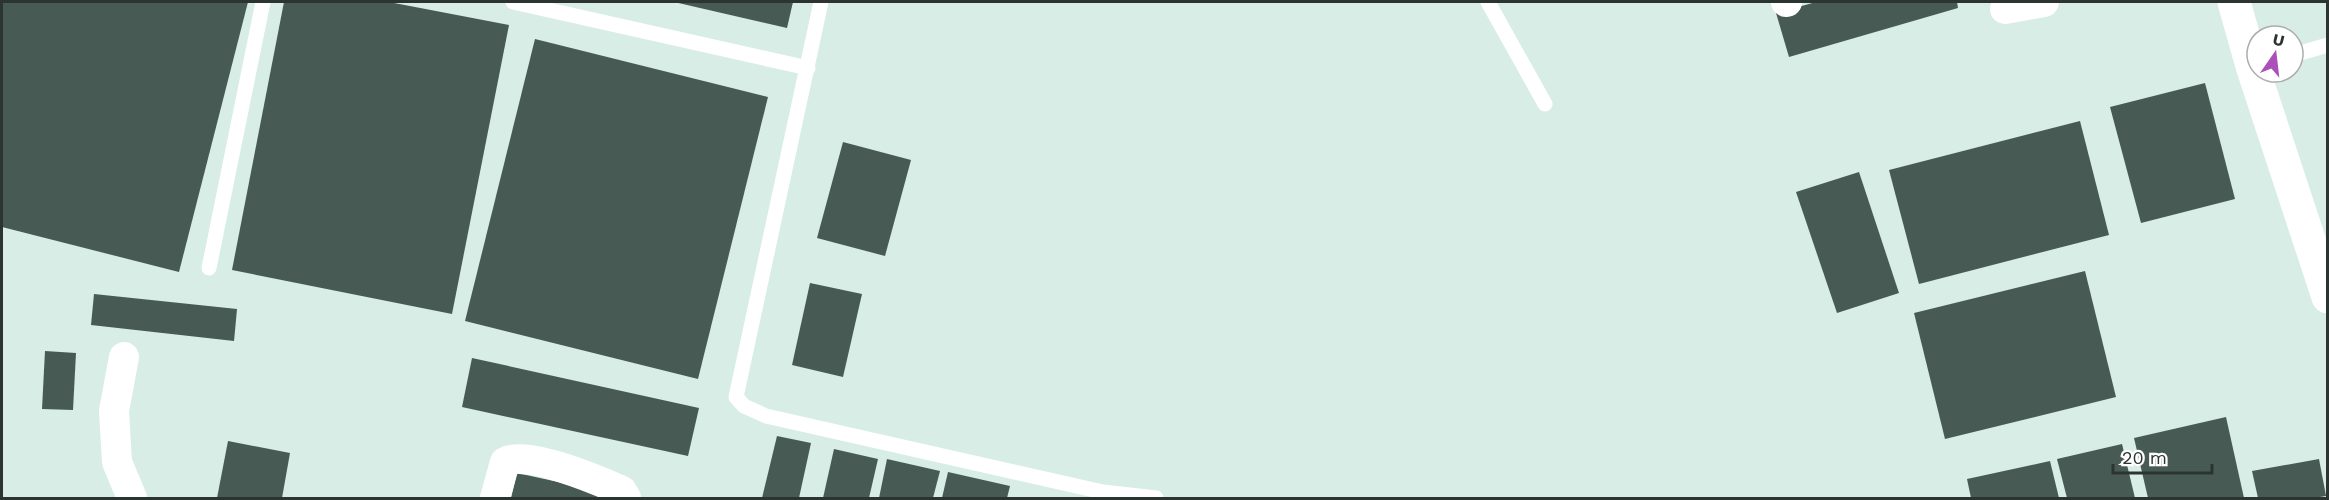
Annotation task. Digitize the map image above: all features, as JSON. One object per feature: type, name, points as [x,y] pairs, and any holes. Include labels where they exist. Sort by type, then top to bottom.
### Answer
[{"type":"main road","points":[[2234,2],[2245,36]]},
{"type":"main road","points":[[2261,84],[2328,297]]},
{"type":"street","points":[[2005,9],[2044,2]]},
{"type":"street","points":[[124,357],[114,411],[117,462],[132,498]]},
{"type":"street","points":[[495,498],[504,462],[511,458],[522,458],[586,475],[622,490],[626,498]]},
{"type":"lane","points":[[209,268],[263,2]]},
{"type":"lane","points":[[513,2],[534,4],[808,68]]},
{"type":"lane","points":[[821,2],[736,397],[744,406],[766,416],[1103,492],[1156,498]]},
{"type":"lane","points":[[1488,2],[1545,104]]},
{"type":"lane","points":[[2305,52],[2328,45]]},
{"type":"building","points":[[2,2],[248,2],[179,272],[2,227]]},
{"type":"building","points":[[284,2],[389,2],[509,25],[452,314],[232,270]]},
{"type":"building","points":[[674,2],[793,2],[787,28]]},
{"type":"building","points":[[1816,2],[1957,2],[1958,8],[1789,57],[1776,13]]},
{"type":"building","points":[[535,39],[768,97],[698,379],[465,321]]},
{"type":"building","points":[[2205,83],[2235,199],[2141,223],[2110,107]]},
{"type":"building","points":[[2080,121],[2109,235],[1919,284],[1889,170]]},
{"type":"building","points":[[843,142],[911,160],[885,256],[817,238]]},
{"type":"building","points":[[1859,172],[1899,293],[1837,313],[1796,192]]},
{"type":"building","points":[[2085,271],[2116,397],[1945,439],[1914,313]]},
{"type":"building","points":[[810,283],[862,294],[843,377],[792,365]]},
{"type":"building","points":[[94,294],[237,309],[234,341],[91,325]]},
{"type":"building","points":[[45,351],[76,353],[73,410],[42,409]]},
{"type":"building","points":[[472,358],[699,408],[688,456],[462,407]]},
{"type":"building","points":[[2226,417],[2244,498],[2148,498],[2134,438]]},
{"type":"building","points":[[777,436],[811,443],[799,498],[762,498]]},
{"type":"building","points":[[228,441],[290,453],[282,498],[217,498]]},
{"type":"building","points":[[2122,444],[2135,498],[2067,498],[2057,459]]},
{"type":"building","points":[[834,449],[878,459],[869,498],[823,498]]},
{"type":"building","points":[[887,459],[940,471],[933,498],[879,498]]},
{"type":"building","points":[[2319,459],[2326,496],[2258,498],[2252,471]]},
{"type":"building","points":[[2050,461],[2059,498],[1971,498],[1967,479]]},
{"type":"building","points":[[948,472],[1010,486],[1007,498],[942,498]]},
{"type":"building","points":[[517,473],[604,492],[603,498],[511,498]]}]
